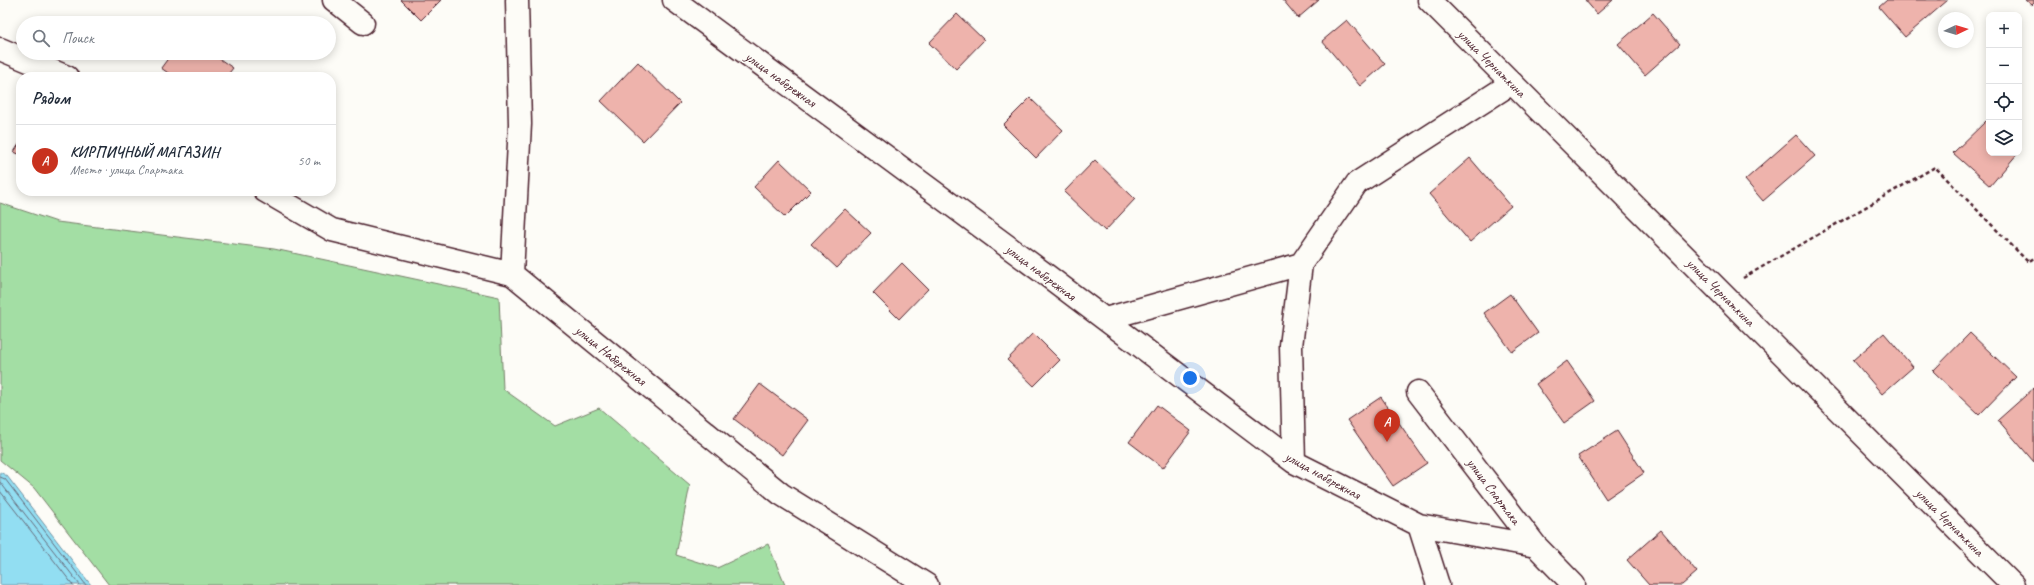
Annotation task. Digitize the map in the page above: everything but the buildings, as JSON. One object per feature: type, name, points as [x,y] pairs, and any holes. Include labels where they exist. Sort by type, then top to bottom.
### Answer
[{"type":"street","points":[[334,0],[362,23]]},
{"type":"street","points":[[512,274],[520,124],[517,0]]},
{"type":"street","name":"улица набережная","points":[[674,0],[1105,319],[1294,462],[1419,525],[1536,546]]},
{"type":"street","name":"улица Чернаткина","points":[[1429,0],[2013,585]]},
{"type":"street","points":[[0,49],[16,56]]},
{"type":"street","points":[[26,60],[55,72]]},
{"type":"street","points":[[1294,462],[1290,346],[1301,264],[1357,183],[1512,83]]},
{"type":"street","name":"улица Набережная","points":[[274,196],[332,230],[512,274],[781,494],[927,585]]},
{"type":"street","points":[[1105,319],[1301,264]]},
{"type":"street","name":"улица Спартака","points":[[1418,392],[1536,546],[1574,585]]},
{"type":"street","points":[[1419,525],[1438,585]]},
{"type":"path","points":[[1720,292],[1935,167],[2028,262],[2034,258]]},
{"type":"green space","points":[[0,203],[57,222],[274,249],[499,297],[503,389],[555,426],[599,408],[690,485],[676,555],[717,568],[768,544],[785,585],[109,585],[34,488],[0,460]]},
{"type":"water","points":[[0,472],[7,476],[91,585],[0,585]]},
{"type":"place","name":"КИРПИЧНЫЙ МАГАЗИН","points":[[1387,442]]}]
